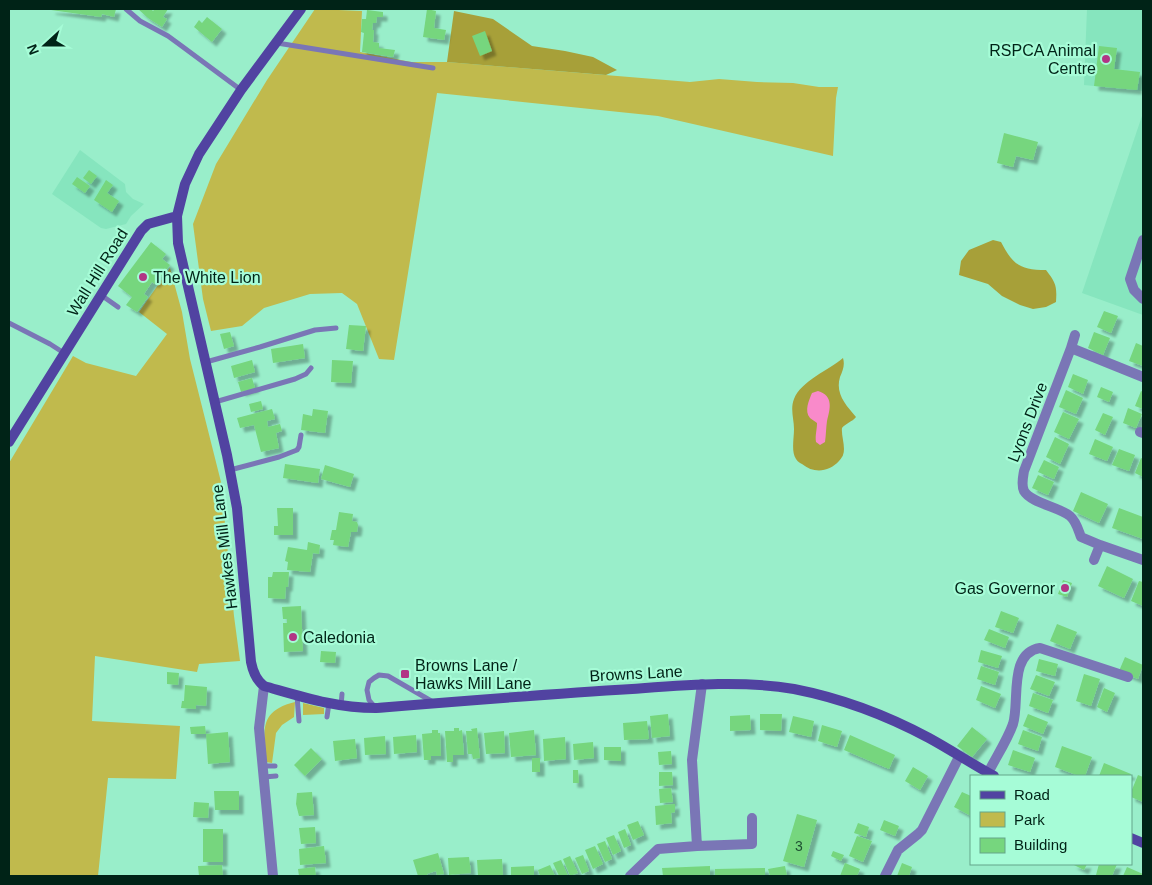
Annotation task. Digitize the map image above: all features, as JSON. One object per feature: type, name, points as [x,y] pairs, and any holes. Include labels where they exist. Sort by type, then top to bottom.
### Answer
[{"type":"street","points":[[177,216],[185,184],[199,154],[242,90],[301,9]]},
{"type":"street","name":"Wall Hill Road","points":[[9,442],[141,231],[148,224],[177,216]]},
{"type":"street","name":"Hawkes Mill Lane","points":[[177,216],[178,243],[215,402],[237,508],[251,662],[256,677],[264,686]]},
{"type":"street","points":[[1143,240],[1130,279],[1134,290],[1143,299]]},
{"type":"street","name":"Lyons Drive","points":[[1075,335],[1024,471],[1022,481],[1024,491],[1032,498],[1069,515],[1076,522],[1081,537],[1100,545]]},
{"type":"street","points":[[1071,348],[1143,377]]},
{"type":"street","points":[[1094,560],[1100,545],[1143,560]]},
{"type":"street","points":[[991,775],[1013,722],[1016,709],[1015,692],[1020,667],[1024,659],[1034,649],[1040,648],[1128,677]]},
{"type":"street","points":[[697,846],[692,760],[702,684]]},
{"type":"street","name":"Browns Lane","points":[[264,686],[341,706],[356,708],[702,684],[758,685],[795,689],[866,710],[899,724],[929,738],[991,775]]},
{"type":"street","points":[[264,686],[260,728],[273,876]]},
{"type":"street","points":[[885,876],[898,850],[922,830],[959,757]]},
{"type":"street","points":[[630,876],[658,850],[697,846],[752,844],[752,818]]},
{"type":"lane","points":[[126,9],[140,21],[168,36],[242,90]]},
{"type":"lane","points":[[277,43],[432,68]]},
{"type":"lane","points":[[101,294],[118,307]]},
{"type":"lane","points":[[9,323],[64,352]]},
{"type":"lane","points":[[206,363],[315,330],[336,328]]},
{"type":"lane","points":[[215,402],[295,379],[306,374],[311,368]]},
{"type":"lane","points":[[230,470],[279,457],[297,450],[301,435]]},
{"type":"lane","points":[[376,708],[369,700],[367,690],[369,682],[379,675],[388,676],[435,703]]},
{"type":"lane","points":[[341,706],[342,694]]},
{"type":"lane","points":[[297,695],[299,721]]},
{"type":"lane","points":[[327,717],[329,703]]},
{"type":"lane","points":[[262,766],[275,766]]},
{"type":"lane","points":[[263,777],[276,776]]},
{"type":"shaded area","points":[[1087,9],[1143,9],[1143,91],[1084,85]]},
{"type":"shaded area","points":[[454,11],[493,19],[532,46],[593,57],[617,70],[606,75],[447,62]]},
{"type":"shaded area","points":[[1143,113],[1143,315],[1082,293]]},
{"type":"shaded area","points":[[80,150],[125,184],[126,192],[133,199],[144,204],[131,216],[126,224],[106,229],[101,228],[52,194]]},
{"type":"shaded area","points":[[993,240],[1001,242],[1009,256],[1018,265],[1030,269],[1046,270],[1055,285],[1056,302],[1046,307],[1033,309],[1002,296],[988,284],[959,275],[961,261],[969,250]]},
{"type":"shaded area","points":[[843,358],[844,365],[839,383],[840,394],[856,417],[842,428],[843,456],[831,468],[811,469],[799,462],[794,456],[792,410],[794,399],[809,381]]},
{"type":"shaded area","points":[[818,391],[827,396],[830,403],[825,442],[820,445],[816,442],[817,423],[810,418],[807,409],[812,393]]},
{"type":"green space","points":[[315,9],[362,11],[360,52],[411,62],[447,62],[690,82],[719,79],[838,87],[833,156],[658,116],[437,93],[394,360],[379,359],[357,304],[342,293],[310,294],[264,308],[242,326],[211,331],[203,299],[193,224],[216,164],[267,80]]},
{"type":"green space","points":[[170,268],[182,312],[190,359],[221,482],[240,661],[199,664],[197,672],[95,656],[92,721],[180,726],[176,779],[108,778],[98,876],[9,876],[9,463],[73,356],[86,363],[136,376],[167,334],[139,312]]},
{"type":"green space","points":[[295,702],[294,717],[282,725],[276,733],[272,763],[266,762],[264,741],[266,724],[269,717],[283,706]]},
{"type":"green space","points":[[303,703],[324,708],[324,714],[303,715]]},
{"type":"building","points":[[51,9],[116,9],[114,17],[102,14],[101,17]]},
{"type":"building","points":[[138,9],[151,9],[153,11],[155,9],[168,9],[163,17],[167,19],[162,27]]},
{"type":"building","points":[[427,9],[436,11],[434,28],[446,30],[444,40],[423,37]]},
{"type":"building","points":[[367,10],[383,12],[383,17],[377,17],[376,23],[373,23],[373,42],[379,43],[379,48],[395,50],[393,57],[362,52],[364,33],[361,32],[362,19],[366,19]]},
{"type":"building","points":[[207,17],[222,29],[212,42],[194,27],[199,20],[202,23]]},
{"type":"building","points":[[485,31],[492,51],[480,56],[472,36]]},
{"type":"building","name":"RSPCA Animal Centre","points":[[1099,46],[1117,48],[1114,69],[1140,72],[1137,90],[1094,86]]},
{"type":"building","points":[[1004,133],[1038,142],[1033,160],[1016,156],[1013,167],[997,163]]},
{"type":"building","points":[[89,170],[97,176],[91,184],[83,178]]},
{"type":"building","points":[[77,177],[90,186],[85,193],[72,184]]},
{"type":"building","points":[[106,180],[113,185],[107,193],[119,201],[112,212],[94,200]]},
{"type":"building","name":"The White Lion","points":[[151,242],[166,254],[162,259],[170,265],[155,284],[152,282],[144,294],[148,297],[137,312],[126,305],[132,297],[118,286]]},
{"type":"building","points":[[1104,311],[1118,316],[1111,333],[1097,327]]},
{"type":"building","points":[[349,325],[366,326],[363,351],[346,349]]},
{"type":"building","points":[[230,332],[234,346],[224,349],[220,334]]},
{"type":"building","points":[[1094,332],[1110,338],[1103,355],[1088,348]]},
{"type":"building","points":[[1136,343],[1143,346],[1143,366],[1129,361]]},
{"type":"building","points":[[303,344],[305,358],[273,363],[271,349]]},
{"type":"building","points":[[252,360],[255,372],[234,378],[231,366]]},
{"type":"building","points":[[332,360],[353,361],[351,383],[331,382]]},
{"type":"building","points":[[1073,374],[1088,380],[1083,394],[1068,387]]},
{"type":"building","points":[[252,378],[255,388],[241,392],[238,382]]},
{"type":"building","points":[[1101,387],[1113,392],[1109,402],[1097,397]]},
{"type":"building","points":[[1066,390],[1083,398],[1076,414],[1059,407]]},
{"type":"building","points":[[1141,391],[1143,392],[1143,409],[1135,406]]},
{"type":"building","points":[[261,401],[263,409],[251,412],[249,404]]},
{"type":"building","points":[[1128,408],[1142,414],[1136,428],[1123,423]]},
{"type":"building","points":[[272,409],[275,419],[267,421],[268,427],[280,424],[282,431],[276,433],[279,448],[261,452],[254,425],[240,428],[237,418]]},
{"type":"building","points":[[313,409],[328,411],[325,433],[301,430],[303,414],[312,416]]},
{"type":"building","points":[[1063,412],[1079,419],[1069,439],[1054,432]]},
{"type":"building","points":[[1103,413],[1113,417],[1105,435],[1095,430]]},
{"type":"building","points":[[1055,437],[1069,444],[1060,464],[1046,457]]},
{"type":"building","points":[[1095,439],[1113,447],[1107,461],[1089,454]]},
{"type":"building","points":[[1119,449],[1135,455],[1129,471],[1112,465]]},
{"type":"building","points":[[1141,458],[1143,459],[1143,477],[1135,473]]},
{"type":"building","points":[[1044,460],[1059,467],[1054,479],[1038,472]]},
{"type":"building","points":[[285,464],[320,469],[318,483],[283,478]]},
{"type":"building","points":[[325,465],[354,474],[350,487],[321,479]]},
{"type":"building","points":[[1038,475],[1054,482],[1048,495],[1032,488]]},
{"type":"building","points":[[1081,492],[1108,504],[1099,523],[1073,511]]},
{"type":"building","points":[[277,508],[293,508],[293,535],[274,535],[274,526],[278,526]]},
{"type":"building","points":[[1119,508],[1143,517],[1143,539],[1112,528]]},
{"type":"building","points":[[339,512],[353,514],[352,521],[357,522],[358,525],[357,532],[351,532],[348,547],[333,545],[334,540],[330,540],[332,530],[336,530]]},
{"type":"building","points":[[308,542],[320,545],[319,554],[313,553],[310,572],[287,570],[288,562],[285,561],[288,547],[307,550]]},
{"type":"building","points":[[1107,566],[1133,579],[1124,598],[1098,586]]},
{"type":"building","points":[[273,572],[289,572],[285,599],[268,598],[268,577],[272,577]]},
{"type":"building","name":"Gas Governor","points":[[1063,580],[1072,583],[1067,597],[1058,594]]},
{"type":"building","points":[[1139,581],[1143,582],[1143,606],[1131,601]]},
{"type":"building","name":"Caledonia","points":[[301,606],[303,651],[284,652],[283,623],[287,623],[287,619],[283,619],[282,607]]},
{"type":"building","points":[[1001,611],[1019,618],[1013,633],[995,627]]},
{"type":"building","points":[[1057,624],[1077,632],[1070,649],[1050,641]]},
{"type":"building","points":[[989,629],[1009,637],[1005,648],[984,640]]},
{"type":"building","points":[[981,650],[1002,656],[998,668],[978,662]]},
{"type":"building","points":[[321,651],[336,652],[335,663],[320,662]]},
{"type":"building","points":[[1125,657],[1143,665],[1138,679],[1119,671]]},
{"type":"building","points":[[1039,659],[1058,664],[1055,676],[1036,671]]},
{"type":"building","points":[[981,666],[999,672],[995,685],[977,679]]},
{"type":"building","points":[[167,672],[179,673],[178,685],[167,684]]},
{"type":"building","points":[[1084,674],[1100,679],[1091,706],[1076,701]]},
{"type":"building","points":[[1036,675],[1055,682],[1049,696],[1030,689]]},
{"type":"building","points":[[185,685],[207,687],[206,706],[196,705],[196,709],[181,708],[182,701],[184,701]]},
{"type":"building","points":[[981,686],[1001,694],[995,708],[976,700]]},
{"type":"building","points":[[1104,688],[1115,693],[1107,712],[1097,707]]},
{"type":"building","points":[[1033,693],[1053,700],[1048,713],[1029,706]]},
{"type":"building","points":[[668,714],[670,736],[652,738],[650,716]]},
{"type":"building","points":[[760,714],[782,714],[781,731],[760,730]]},
{"type":"building","points":[[1028,714],[1048,722],[1043,734],[1023,726]]},
{"type":"building","points":[[750,715],[751,730],[730,731],[730,716]]},
{"type":"building","points":[[793,716],[814,721],[811,737],[789,732]]},
{"type":"building","points":[[647,721],[649,739],[624,740],[623,723]]},
{"type":"building","points":[[822,725],[842,731],[837,747],[818,741]]},
{"type":"building","points":[[205,726],[206,734],[191,734],[190,727]]},
{"type":"building","points":[[972,727],[987,739],[972,757],[957,746]]},
{"type":"building","points":[[454,728],[459,728],[459,731],[462,730],[464,755],[453,755],[453,762],[447,762],[445,731],[454,731]]},
{"type":"building","points":[[477,728],[480,758],[473,759],[472,754],[468,754],[466,731],[472,731],[471,729]]},
{"type":"building","points":[[432,730],[438,730],[438,733],[440,733],[441,756],[431,756],[431,760],[424,760],[422,734],[432,733]]},
{"type":"building","points":[[534,730],[536,755],[511,757],[509,733]]},
{"type":"building","points":[[1023,730],[1042,737],[1038,751],[1018,744]]},
{"type":"building","points":[[504,731],[505,753],[486,754],[484,733]]},
{"type":"building","points":[[228,732],[230,762],[208,764],[206,734]]},
{"type":"building","points":[[416,735],[417,752],[394,754],[393,737]]},
{"type":"building","points":[[850,735],[895,755],[889,769],[844,750]]},
{"type":"building","points":[[385,736],[386,754],[365,755],[364,738]]},
{"type":"building","points":[[565,737],[566,759],[544,761],[543,739]]},
{"type":"building","points":[[355,739],[357,758],[335,761],[333,741]]},
{"type":"building","points":[[593,742],[594,758],[574,760],[573,744]]},
{"type":"building","points":[[1062,746],[1092,757],[1085,775],[1076,775],[1055,767]]},
{"type":"building","points":[[604,747],[621,747],[621,761],[604,760]]},
{"type":"building","points":[[311,748],[322,759],[305,776],[294,765]]},
{"type":"building","points":[[1013,750],[1035,758],[1030,772],[1008,765]]},
{"type":"building","points":[[671,751],[672,764],[659,765],[658,752]]},
{"type":"building","points":[[532,758],[540,758],[540,772],[532,772]]},
{"type":"building","points":[[1104,763],[1131,774],[1130,775],[1099,775]]},
{"type":"building","points":[[913,767],[928,776],[920,790],[905,781]]},
{"type":"building","points":[[573,770],[578,770],[579,783],[573,783]]},
{"type":"building","points":[[659,772],[672,772],[673,785],[659,786]]},
{"type":"building","points":[[1138,775],[1143,777],[1143,802],[1132,797],[1132,790]]},
{"type":"building","points":[[671,788],[673,802],[660,803],[659,789]]},
{"type":"building","points":[[214,791],[239,791],[239,810],[215,810]]},
{"type":"building","points":[[312,792],[314,815],[299,816],[296,804],[297,793]]},
{"type":"building","points":[[962,792],[970,796],[970,815],[954,807]]},
{"type":"building","points":[[194,802],[209,803],[208,818],[193,817]]},
{"type":"building","points":[[675,804],[675,812],[671,813],[672,823],[656,825],[655,806]]},
{"type":"building","points":[[797,814],[817,820],[804,867],[783,861]]},
{"type":"building","points":[[884,820],[899,826],[895,836],[880,830]]},
{"type":"building","points":[[638,821],[644,835],[633,840],[627,825]]},
{"type":"building","points":[[858,823],[869,827],[866,837],[854,833]]},
{"type":"building","points":[[315,827],[316,843],[301,844],[299,828]]},
{"type":"building","points":[[203,829],[223,829],[223,862],[203,862]]},
{"type":"building","points":[[625,829],[631,845],[624,848],[618,832]]},
{"type":"building","points":[[614,835],[621,851],[613,855],[606,838]]},
{"type":"building","points":[[857,836],[872,841],[863,862],[849,856]]},
{"type":"building","points":[[605,841],[612,859],[605,862],[597,844]]},
{"type":"building","points":[[324,846],[326,863],[300,865],[299,849]]},
{"type":"building","points":[[595,846],[603,864],[593,869],[585,850]]},
{"type":"building","points":[[833,851],[844,855],[841,861],[831,856]]},
{"type":"building","points":[[438,853],[444,874],[437,875],[436,871],[427,874],[428,876],[418,876],[413,860]]},
{"type":"building","points":[[583,855],[589,871],[582,874],[575,858]]},
{"type":"building","points":[[570,856],[578,873],[570,876],[563,859]]},
{"type":"building","points":[[469,857],[471,873],[449,875],[448,858]]},
{"type":"building","points":[[502,859],[503,876],[478,876],[477,860]]},
{"type":"building","points":[[561,860],[568,876],[559,876],[553,863]]},
{"type":"building","points":[[845,863],[860,869],[857,876],[840,876]]},
{"type":"building","points":[[902,863],[912,867],[909,876],[897,876]]},
{"type":"building","points":[[222,865],[223,876],[199,876],[198,866]]},
{"type":"building","points":[[550,865],[555,876],[540,876],[538,870]]},
{"type":"building","points":[[1074,865],[1086,865],[1084,870]]},
{"type":"building","points":[[1099,865],[1117,865],[1112,876],[1096,875]]},
{"type":"building","points":[[534,866],[534,876],[511,876],[511,867]]},
{"type":"building","points":[[710,866],[710,876],[663,876],[662,868]]},
{"type":"building","points":[[785,866],[787,876],[770,876],[768,869]]},
{"type":"building","points":[[315,867],[316,876],[299,876],[298,869]]},
{"type":"building","points":[[1127,867],[1143,874],[1143,876],[1123,876]]},
{"type":"building","points":[[765,868],[765,876],[715,876],[715,869]]},
{"type":"place","name":"RSPCA Animal Centre","points":[[1106,59]]},
{"type":"place","name":"The White Lion","points":[[143,277]]},
{"type":"place","name":"Gas Governor","points":[[1065,588]]},
{"type":"place","name":"Caledonia","points":[[293,637]]},
{"type":"place","name":"Browns Lane / Hawks Mill Lane","points":[[405,674]]}]
